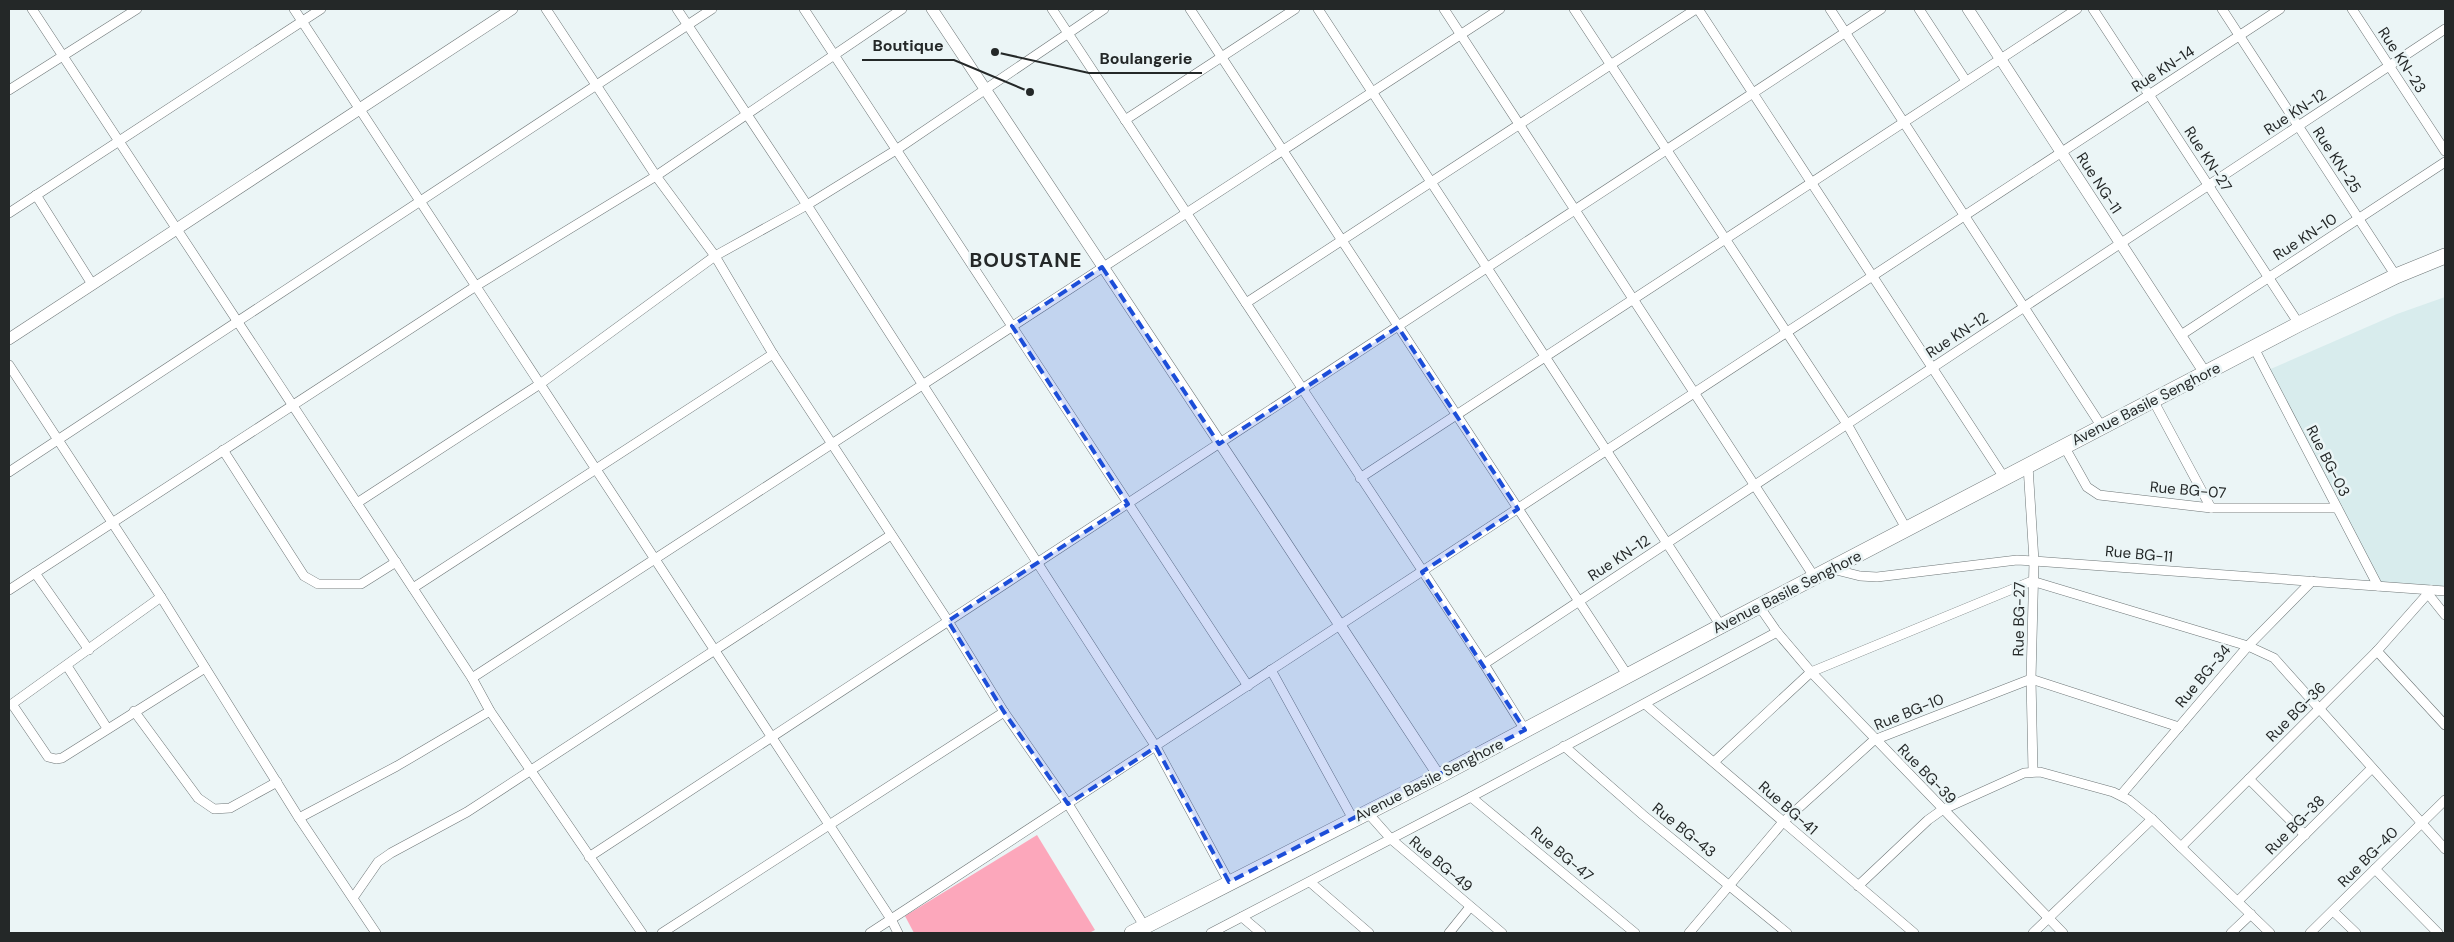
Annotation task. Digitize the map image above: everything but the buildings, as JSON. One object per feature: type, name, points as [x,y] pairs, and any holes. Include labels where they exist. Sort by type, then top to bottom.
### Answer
[{"type":"highway","name":"Avenue Basile Senghore","points":[[1138,930],[1439,776],[1759,606],[2299,324],[2396,276],[2445,256]]},
{"type":"street","points":[[32,9],[472,678],[490,711],[642,933]]},
{"type":"street","points":[[9,90],[137,9]]},
{"type":"street","points":[[294,9],[891,919],[898,933]]},
{"type":"street","points":[[9,213],[320,9]]},
{"type":"street","points":[[9,339],[512,9]]},
{"type":"street","points":[[546,9],[656,176],[715,256],[773,354],[948,621],[1004,712],[1068,804],[1138,930]]},
{"type":"street","points":[[677,9],[807,205],[1156,747],[1229,882]]},
{"type":"street","points":[[9,472],[712,9]]},
{"type":"street","points":[[804,9],[1248,686]]},
{"type":"street","points":[[9,590],[476,286],[656,176],[833,54],[902,9]]},
{"type":"street","points":[[932,9],[1219,444],[1341,624],[1439,776]]},
{"type":"street","points":[[1052,9],[1484,664],[1525,730]]},
{"type":"street","points":[[357,503],[540,384],[715,256],[807,205],[896,150],[986,91],[1104,9]]},
{"type":"street","points":[[1190,9],[1628,676]]},
{"type":"street","points":[[1126,120],[1295,9]]},
{"type":"street","points":[[1318,9],[1721,626]]},
{"type":"street","points":[[1444,9],[1756,484],[1815,578]]},
{"type":"street","points":[[472,678],[1500,9]]},
{"type":"street","points":[[1574,9],[1847,424],[1907,530]]},
{"type":"street","points":[[1246,303],[1697,9],[2005,478]]},
{"type":"street","points":[[1830,9],[2102,427]]},
{"type":"street","points":[[589,857],[1881,9]]},
{"type":"street","points":[[1919,9],[1966,81]]},
{"type":"street","name":"Rue NG-11","points":[[1968,9],[2205,373]]},
{"type":"street","points":[[1360,478],[2077,9]]},
{"type":"street","name":"Rue KN-27","points":[[2093,9],[2299,324]]},
{"type":"street","name":"Rue KN-25","points":[[2222,9],[2396,276]]},
{"type":"street","name":"Rue KN-14","points":[[870,933],[2280,9]]},
{"type":"street","name":"Rue KN-23","points":[[2352,9],[2445,151]]},
{"type":"street","name":"Rue KN-12","points":[[1484,664],[2445,29]]},
{"type":"street","name":"Rue KN-10","points":[[2181,335],[2445,162]]},
{"type":"street","points":[[36,196],[92,284]]},
{"type":"street","name":"Rue BG-03","points":[[2254,348],[2378,586]]},
{"type":"street","points":[[413,588],[773,354]]},
{"type":"street","points":[[9,365],[161,597],[299,818],[376,933]]},
{"type":"street","points":[[2154,400],[2211,508]]},
{"type":"street","name":"Rue BG-07","points":[[2064,446],[2087,487],[2099,495],[2211,508],[2337,508]]},
{"type":"street","points":[[223,450],[304,576],[312,583],[361,584],[396,562]]},
{"type":"street","name":"Rue BG-27","points":[[2028,466],[2034,561],[2032,581],[2033,772]]},
{"type":"street","points":[[352,898],[378,862],[424,834],[466,812],[532,770],[891,535]]},
{"type":"street","name":"Rue BG-11","points":[[1832,569],[1860,576],[1877,577],[2017,560],[2378,586],[2430,593],[2445,591]]},
{"type":"street","points":[[34,573],[89,650]]},
{"type":"street","points":[[1714,762],[1810,672],[2032,581],[2248,646],[2274,658],[2445,849]]},
{"type":"street","name":"Rue BG-34","points":[[2121,795],[2248,646],[2312,581]]},
{"type":"street","points":[[2430,593],[2445,615]]},
{"type":"street","name":"Rue BG-36","points":[[2181,847],[2377,651],[2430,593]]},
{"type":"street","points":[[161,597],[67,666],[10,704],[48,757],[62,758],[204,668]]},
{"type":"street","name":"Rue BG-39","points":[[1759,606],[1777,632],[1810,672],[2062,933]]},
{"type":"street","points":[[1211,933],[1472,797],[1777,632]]},
{"type":"street","points":[[2377,651],[2445,725]]},
{"type":"street","points":[[67,666],[107,728]]},
{"type":"street","points":[[1271,670],[1353,819]]},
{"type":"street","points":[[2032,679],[2178,727]]},
{"type":"street","name":"Rue BG-10","points":[[1689,933],[1783,822],[1874,740],[2032,679]]},
{"type":"street","name":"Rue BG-41","points":[[1645,704],[1914,933]]},
{"type":"street","points":[[134,711],[198,798],[214,809],[230,808],[277,782]]},
{"type":"street","points":[[299,818],[397,766],[490,711]]},
{"type":"street","points":[[662,933],[1004,712]]},
{"type":"street","name":"Rue BG-43","points":[[1564,746],[1643,815],[1787,933]]},
{"type":"street","name":"Rue BG-38","points":[[2238,901],[2372,768]]},
{"type":"street","points":[[1858,886],[1928,820],[1942,810],[2024,773],[2033,772],[2121,795],[2152,819],[2270,933]]},
{"type":"street","points":[[2250,779],[2305,835]]},
{"type":"street","name":"Rue BG-47","points":[[1472,797],[1635,933]]},
{"type":"street","name":"Rue BG-40","points":[[2310,933],[2445,800]]},
{"type":"street","name":"Rue BG-49","points":[[1367,812],[1391,839],[1502,933]]},
{"type":"street","points":[[2033,933],[2152,819]]},
{"type":"street","points":[[2375,869],[2438,933]]},
{"type":"street","points":[[1310,882],[1369,933]]},
{"type":"street","points":[[1449,933],[1470,907]]},
{"type":"street","points":[[2333,911],[2356,933]]},
{"type":"street","points":[[2231,933],[2251,914]]},
{"type":"street","points":[[1242,917],[1261,933]]},
{"type":"highlighted area","points":[[1102,267],[1219,444],[1398,327],[1518,509],[1422,572],[1525,730],[1229,882],[1156,747],[1068,804],[1004,712],[948,621],[1128,504],[1012,326]]},
{"type":"shaded area","points":[[2445,297],[2445,586],[2378,586],[2266,371],[2397,314]]},
{"type":"shaded area","points":[[1037,835],[1095,930],[1089,933],[914,933],[905,916]]},
{"type":"place","name":"Boulangerie","points":[[995,52]]},
{"type":"place","name":"Boutique","points":[[1030,92]]},
{"type":"district","name":"BOUSTANE","points":[[1026,260]]}]
